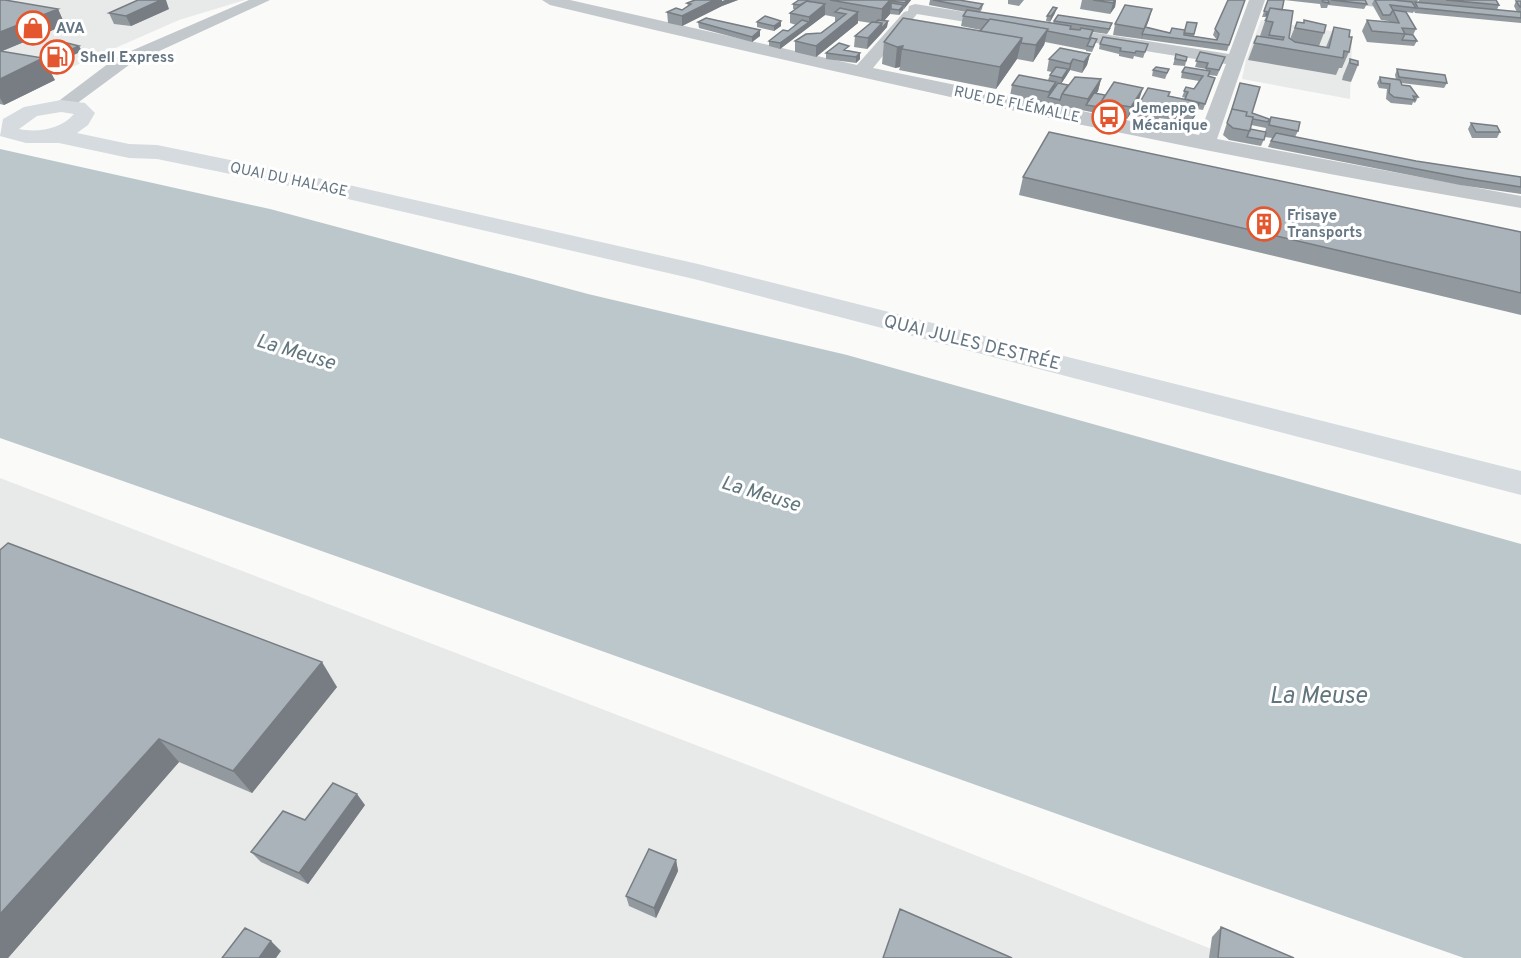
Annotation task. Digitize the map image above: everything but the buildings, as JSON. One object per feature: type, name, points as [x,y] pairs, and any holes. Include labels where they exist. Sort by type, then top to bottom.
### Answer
[{"type":"main road","name":"QUAI DU HALAGE","points":[[3,125],[31,111],[61,106],[78,107],[85,113],[84,118]]},
{"type":"main road","name":"QUAI DU HALAGE","points":[[45,136],[70,128],[84,118]]},
{"type":"main road","name":"QUAI DU HALAGE","points":[[84,118],[109,132],[155,147],[157,152]]},
{"type":"main road","name":"QUAI DU HALAGE","points":[[3,125],[22,137],[69,136],[142,154],[157,152],[252,170],[420,208]]},
{"type":"main road","name":"QUAI JULES DESTRÉE","points":[[420,208],[767,289],[1521,483]]},
{"type":"street","points":[[61,106],[123,61],[262,0]]},
{"type":"street","name":"RUE DE FLÉMALLE","points":[[550,0],[860,72],[1206,143],[1521,202]]},
{"type":"street","points":[[1206,143],[1257,0]]},
{"type":"street","points":[[1356,0],[1426,6]]},
{"type":"street","points":[[860,72],[919,4],[1018,25]]},
{"type":"street","points":[[657,26],[683,12]]},
{"type":"street","points":[[1041,29],[1236,60]]},
{"type":"shaded area","points":[[0,0],[245,0],[179,20],[54,75],[0,65]]},
{"type":"shaded area","points":[[1261,20],[1350,34],[1352,40],[1350,99],[1242,79],[1246,60]]},
{"type":"shaded area","points":[[0,478],[766,772],[1234,958],[0,958]]},
{"type":"water","name":"La Meuse","points":[[0,149],[270,209],[588,294],[847,355],[1521,544],[1521,958],[1464,958],[0,438]]},
{"type":"place","name":"AVA","points":[[33,28]]},
{"type":"place","name":"Shell Express","points":[[57,57]]},
{"type":"place","name":"Jemeppe Mécanique","points":[[1109,117]]},
{"type":"place","name":"Frisaye Transports","points":[[1264,224]]}]
